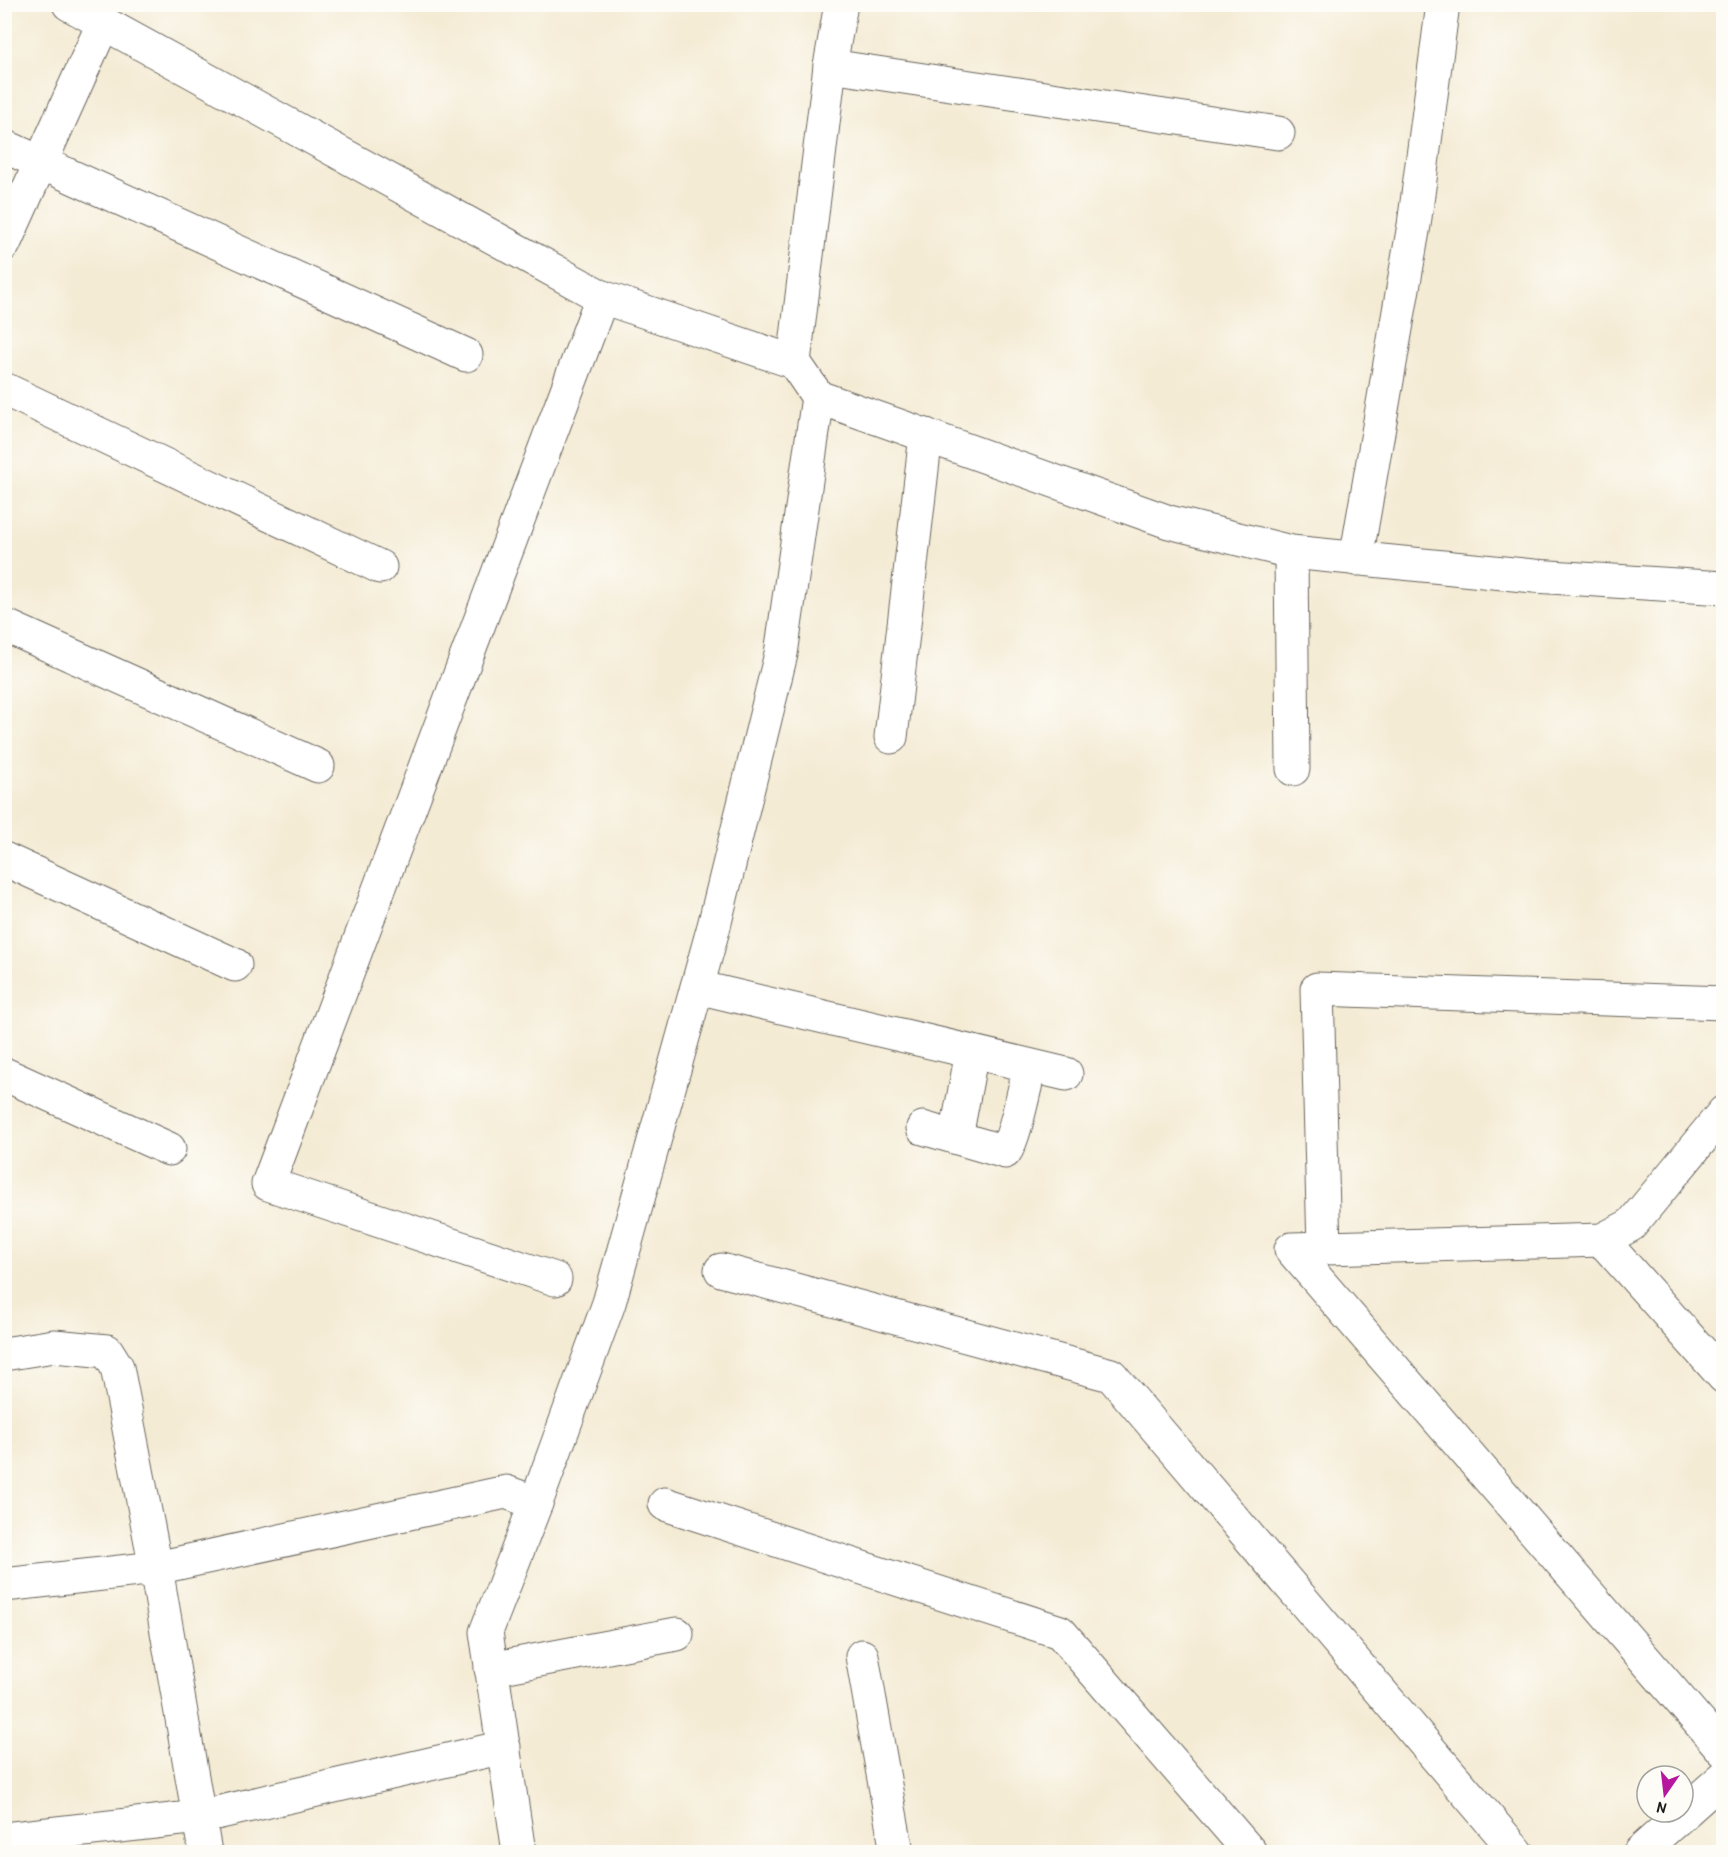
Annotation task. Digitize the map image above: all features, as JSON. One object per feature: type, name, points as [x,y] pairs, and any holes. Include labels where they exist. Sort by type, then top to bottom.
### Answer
[{"type":"street","points":[[69,4],[602,297],[794,362],[818,397],[1169,522],[1291,552],[1534,576],[1724,588]]},
{"type":"street","points":[[794,362],[830,66],[841,4]]},
{"type":"street","points":[[1356,559],[1414,225],[1443,4]]},
{"type":"street","points":[[4,244],[103,24]]},
{"type":"street","points":[[830,66],[1278,133]]},
{"type":"street","points":[[4,146],[466,355]]},
{"type":"street","points":[[555,1279],[268,1184],[602,297]]},
{"type":"street","points":[[4,389],[380,567]]},
{"type":"street","points":[[519,1852],[486,1632],[609,1303],[717,915],[781,654],[818,397]]},
{"type":"street","points":[[891,737],[926,435]]},
{"type":"street","points":[[1291,552],[1293,769]]},
{"type":"street","points":[[4,625],[318,766]]},
{"type":"street","points":[[4,859],[235,965]]},
{"type":"street","points":[[697,987],[1066,1074]]},
{"type":"street","points":[[1324,1248],[1317,989],[1724,1003]]},
{"type":"street","points":[[956,1137],[972,1052]]},
{"type":"street","points":[[923,1128],[1007,1151],[1030,1066]]},
{"type":"street","points":[[4,1074],[168,1149]]},
{"type":"street","points":[[1724,1112],[1631,1225],[1602,1240],[1291,1249],[1724,1751]]},
{"type":"street","points":[[1602,1240],[1724,1377]]},
{"type":"street","points":[[721,1270],[1111,1375],[1517,1852]]},
{"type":"street","points":[[4,1354],[54,1346],[107,1351],[117,1367],[156,1568],[205,1852]]},
{"type":"street","points":[[4,1585],[156,1568],[506,1492],[536,1503]]},
{"type":"street","points":[[665,1504],[1060,1632],[1250,1852]]},
{"type":"street","points":[[491,1669],[676,1634]]},
{"type":"street","points":[[862,1656],[897,1852]]},
{"type":"street","points":[[4,1839],[200,1817],[504,1748]]},
{"type":"street","points":[[1640,1852],[1724,1777]]}]
